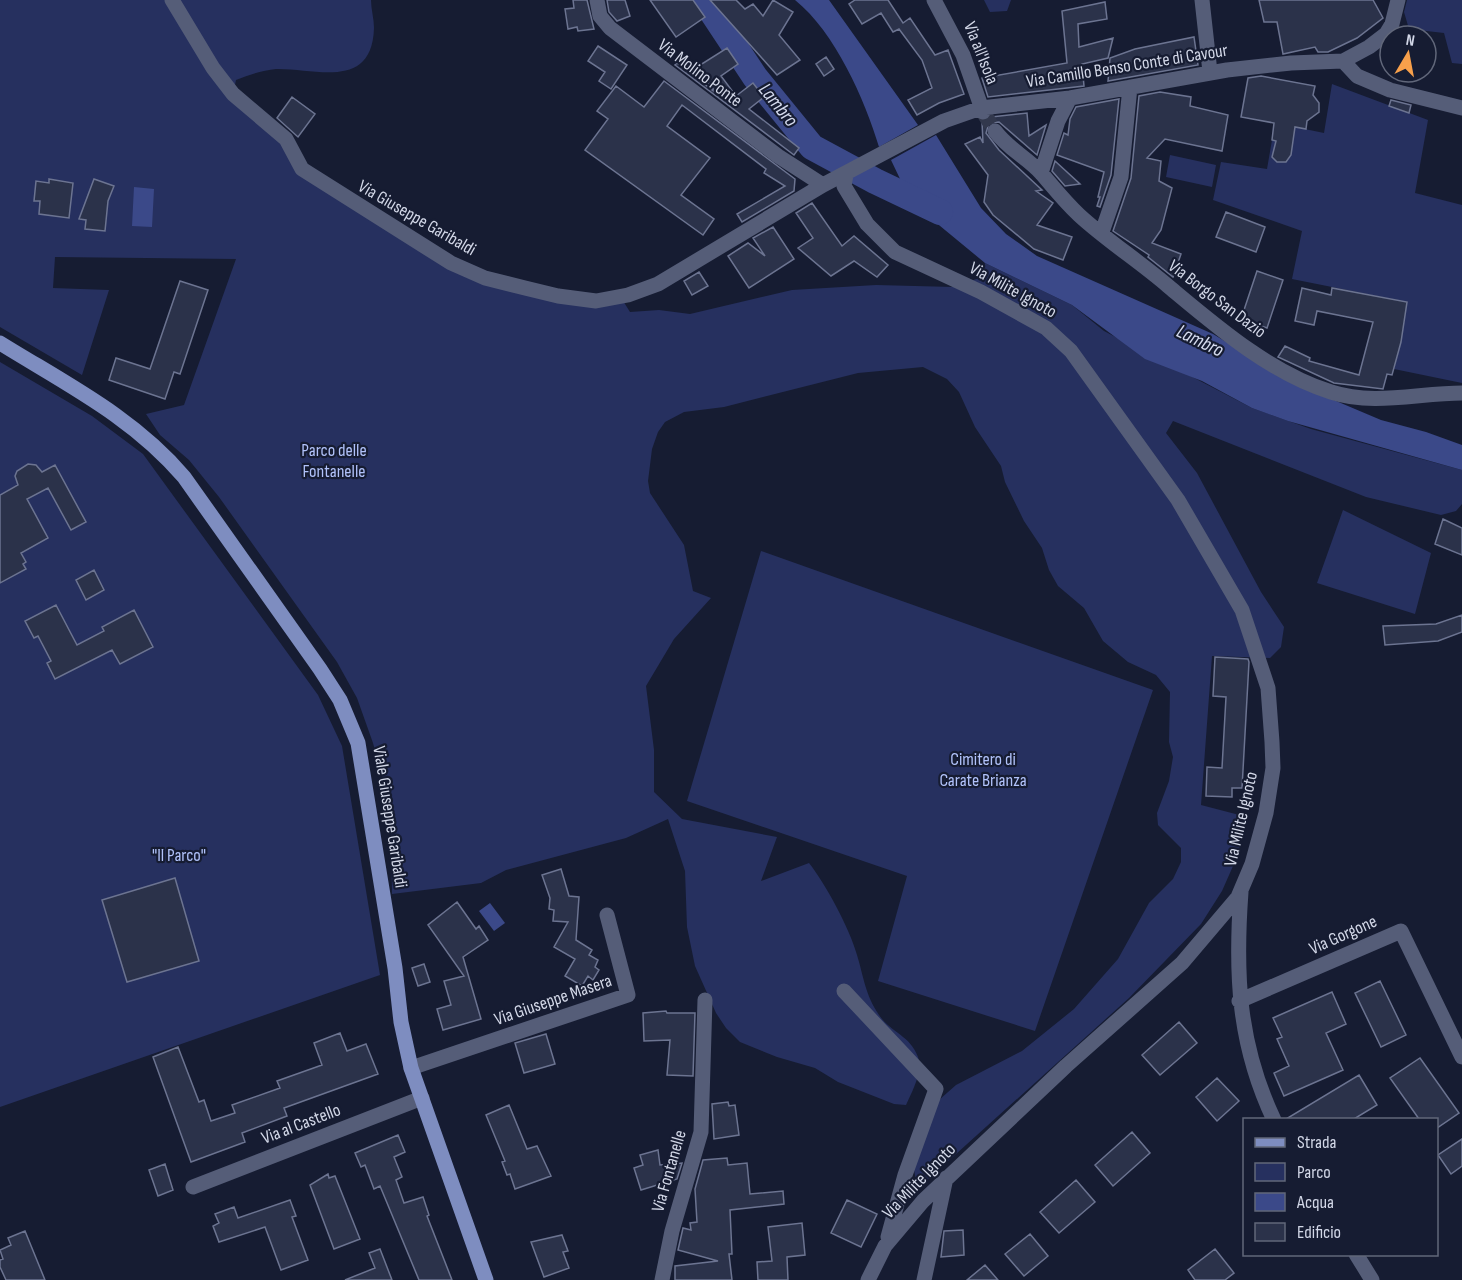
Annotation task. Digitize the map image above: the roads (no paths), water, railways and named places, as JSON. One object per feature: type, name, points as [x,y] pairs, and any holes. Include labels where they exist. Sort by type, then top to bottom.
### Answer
[{"type":"main road","name":"Viale Giuseppe Garibaldi","points":[[0,343],[99,401],[148,439],[184,477],[340,700],[358,743],[395,968],[401,1022],[411,1068],[486,1280]]},
{"type":"street","name":"Via Giuseppe Garibaldi","points":[[172,0],[213,68],[233,94],[286,139],[302,170],[451,263],[485,278],[558,297],[596,301],[628,295],[658,284],[694,265],[823,185],[846,175]]},
{"type":"street","name":"Via Molino Ponte","points":[[597,0],[600,16],[610,28],[778,156],[823,185]]},
{"type":"street","name":"Via all'Isola","points":[[934,0],[963,55],[982,110]]},
{"type":"street","points":[[1202,0],[1210,72]]},
{"type":"street","name":"Via Camillo Benso Conte di Cavour","points":[[846,175],[932,128],[982,110],[1070,98],[1210,72],[1291,63],[1343,61],[1369,47],[1386,34],[1392,24],[1398,0]]},
{"type":"street","points":[[1343,61],[1357,76],[1390,90],[1462,108]]},
{"type":"street","points":[[1102,232],[1121,177],[1130,87]]},
{"type":"street","points":[[1041,173],[1058,121],[1070,98]]},
{"type":"street","name":"Via Borgo San Dazio","points":[[995,131],[1004,144],[1041,173],[1080,216],[1220,330],[1310,384],[1332,393],[1379,400],[1396,396],[1462,393]]},
{"type":"street","name":"Via Milite Ignoto","points":[[846,175],[844,186],[867,224],[895,252],[981,292],[1046,328],[1071,351],[1178,500],[1242,610],[1268,688],[1272,768],[1259,840],[1241,891],[1216,926],[1182,963],[1066,1066],[946,1178],[885,1246],[868,1280]]},
{"type":"street","points":[[1241,891],[1239,1001],[1247,1049],[1257,1085],[1274,1118]]},
{"type":"street","name":"Via Giuseppe Masera","points":[[411,1068],[628,995],[607,915]]},
{"type":"street","name":"Via Gorgone","points":[[1239,1001],[1401,931],[1462,1057]]},
{"type":"street","points":[[844,991],[936,1089],[904,1175],[885,1246]]},
{"type":"street","name":"Via Fontanelle","points":[[662,1280],[672,1231],[701,1132],[705,1000]]},
{"type":"street","name":"Via al Castello","points":[[193,1187],[422,1098]]},
{"type":"street","points":[[924,1280],[946,1178]]},
{"type":"street","points":[[1357,1256],[1372,1280]]},
{"type":"water","points":[[795,0],[829,0],[918,125],[879,147],[866,109],[847,68],[823,30]]},
{"type":"water","points":[[936,135],[981,208],[1006,234],[1037,256],[1213,334],[1329,398],[1381,420],[1426,432],[1462,445],[1462,470],[1288,421],[1252,408],[1202,381],[1145,359],[1072,305],[985,263],[911,202],[891,160]]},
{"type":"water","points":[[134,187],[154,189],[152,227],[132,226]]},
{"type":"water","points":[[490,903],[505,923],[494,931],[479,911]]},
{"type":"waterway","name":"Lambro","points":[[704,0],[755,77],[812,147],[940,212]]},
{"type":"tunnel","points":[[983,112],[995,131]]},
{"type":"park label","name":"Parco delle Fontanelle","points":[[334,460]]},
{"type":"park label","name":"Cimitero di Carate Brianza","points":[[983,769]]},
{"type":"park label","name":"\"Il Parco\"","points":[[179,855]]}]
